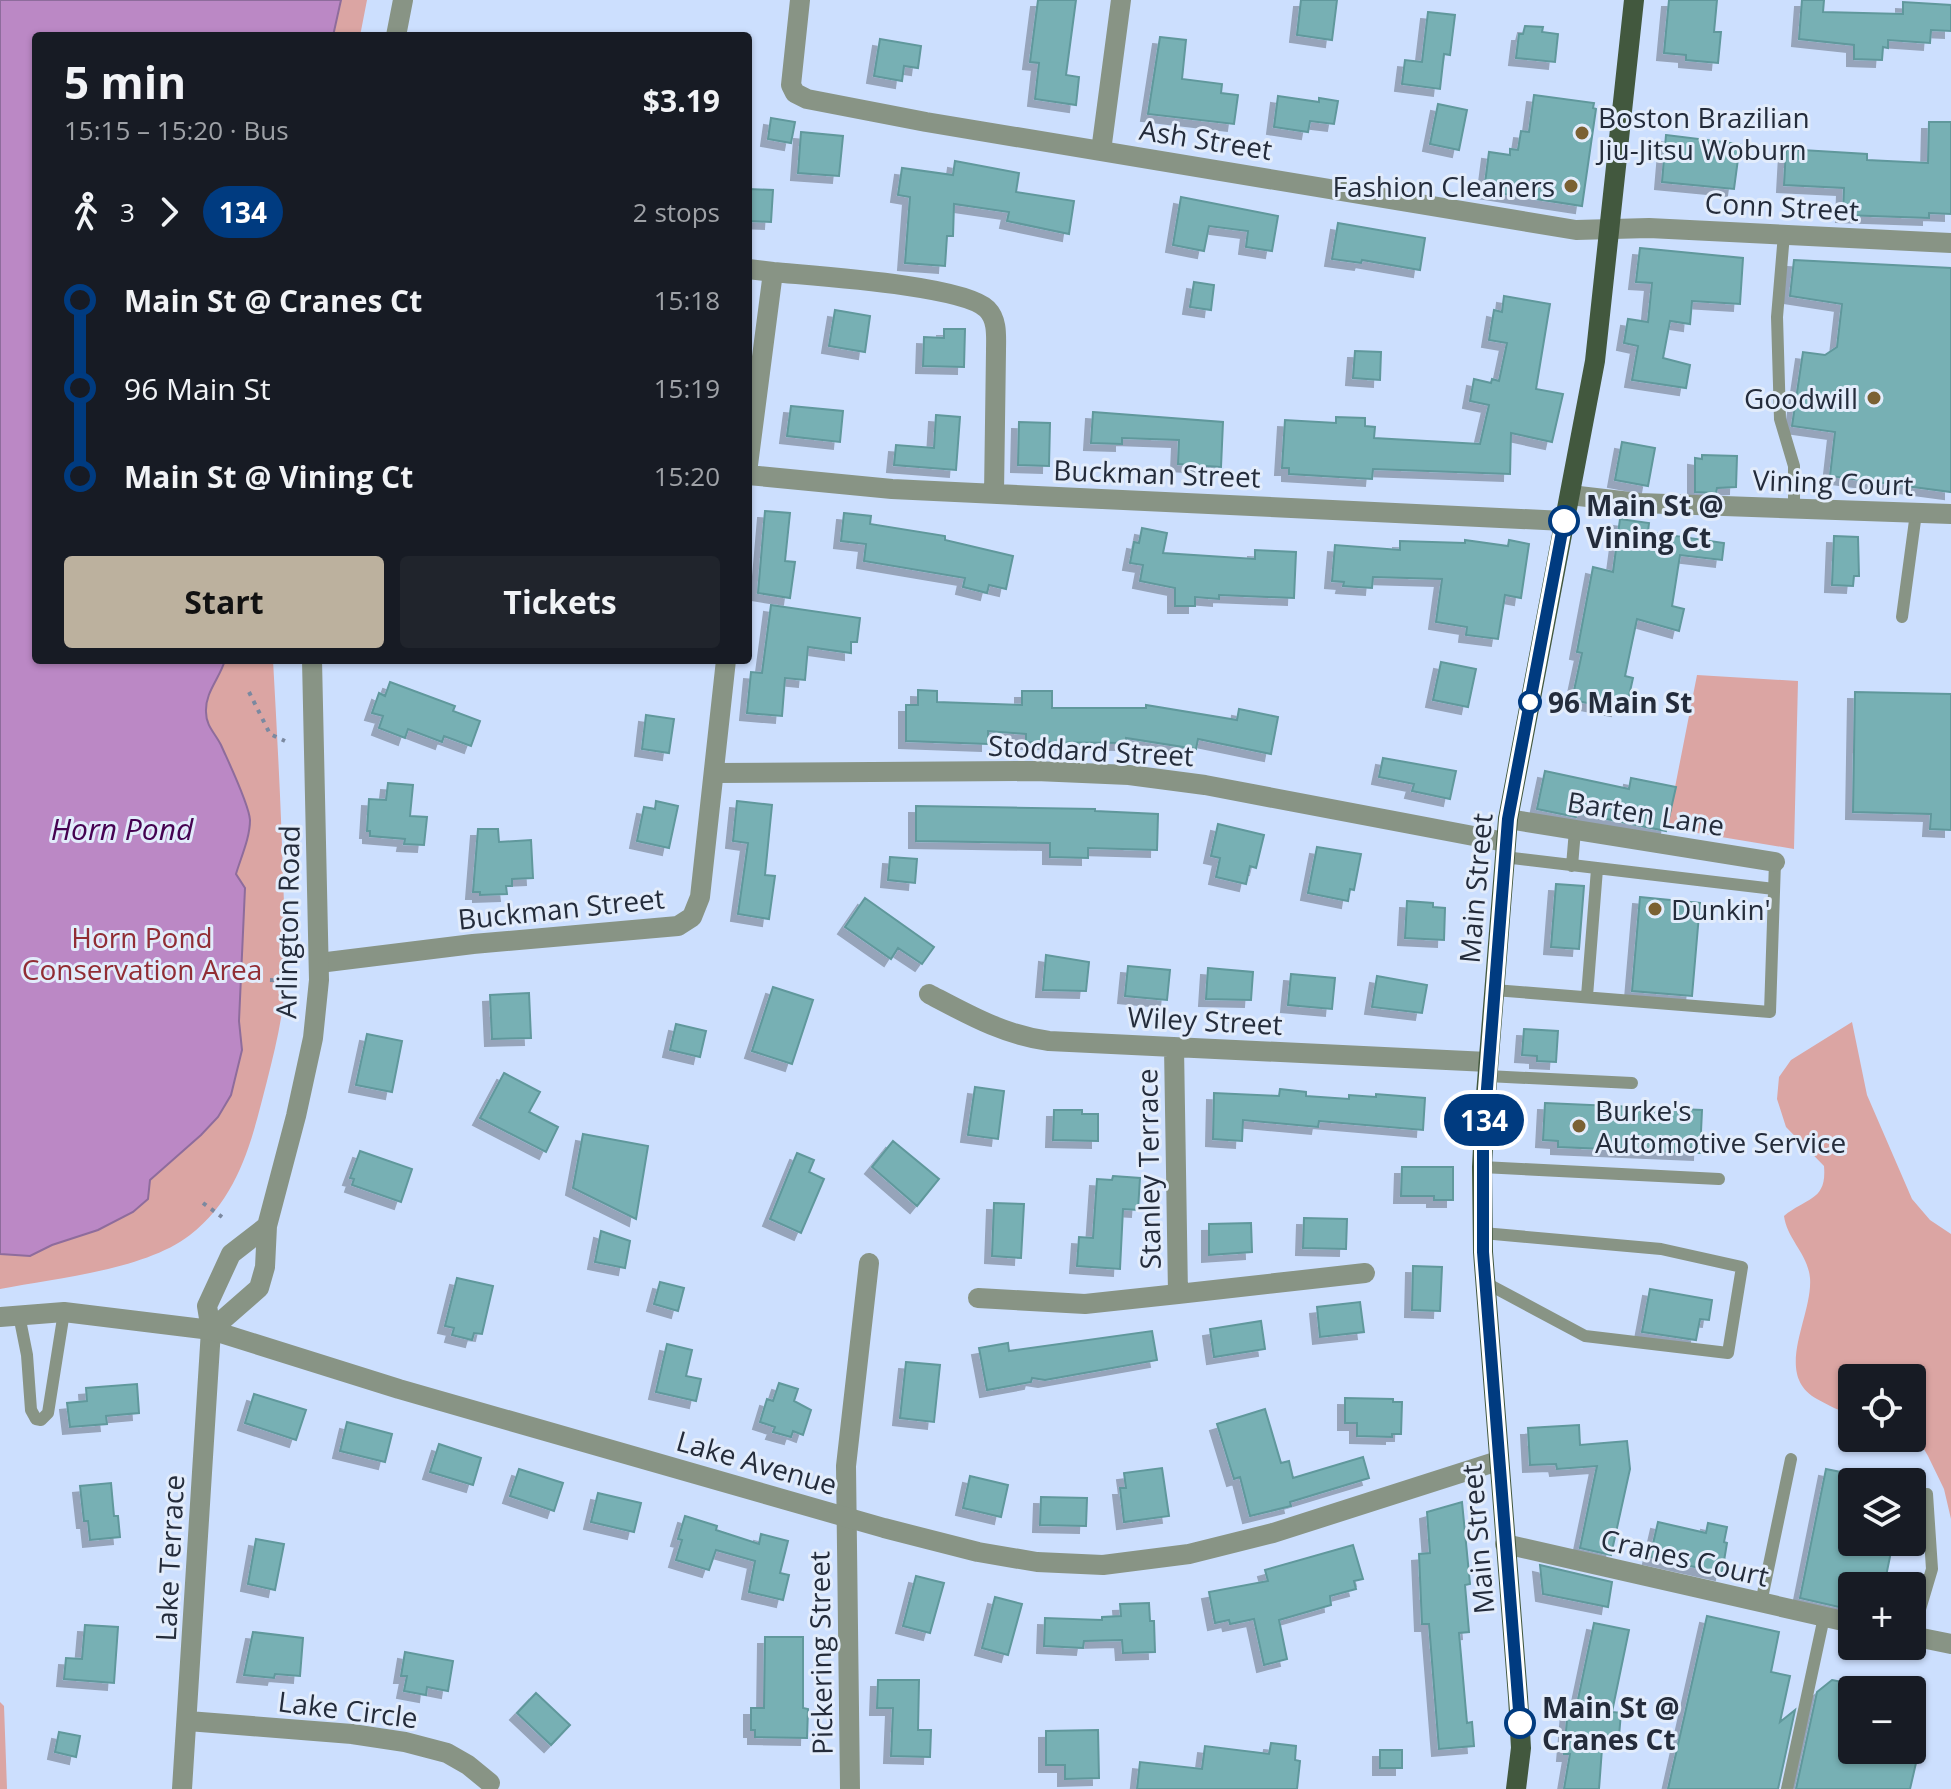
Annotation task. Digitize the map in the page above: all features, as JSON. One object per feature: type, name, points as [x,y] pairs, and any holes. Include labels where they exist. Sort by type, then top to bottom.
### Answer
[{"type":"main road","name":"Main Street","points":[[1516,1789],[1521,1748],[1520,1723],[1483,1233],[1482,1167],[1488,1069],[1508,819],[1595,361],[1634,0]]},
{"type":"street","points":[[397,32],[403,0]]},
{"type":"street","name":"Ash Street","points":[[800,0],[791,81],[795,93],[807,99],[1570,229],[1610,229]]},
{"type":"street","points":[[1101,151],[1121,0]]},
{"type":"street","name":"Conn Street","points":[[1610,229],[1649,228],[1951,243]]},
{"type":"street","points":[[752,269],[955,294],[985,307],[993,317],[996,329],[994,494]]},
{"type":"street","points":[[752,434],[773,272]]},
{"type":"street","name":"Buckman Street","points":[[752,475],[994,494],[1564,521]]},
{"type":"street","name":"Vining Court","points":[[1570,495],[1628,502],[1951,514]]},
{"type":"street","name":"Arlington Road","points":[[211,1330],[259,1288],[265,1267],[267,1226],[307,1067],[317,1007],[319,963],[312,664]]},
{"type":"street","name":"Buckman Street","points":[[319,963],[473,944],[654,930],[686,923],[695,912],[700,897],[726,664]]},
{"type":"street","name":"Stoddard Street","points":[[716,773],[1036,771],[1129,775],[1205,785],[1504,850]]},
{"type":"street","name":"Barten Lane","points":[[1508,819],[1775,862]]},
{"type":"street","name":"Wiley Street","points":[[929,994],[995,1029],[1021,1037],[1488,1069]]},
{"type":"street","name":"Stanley Terrace","points":[[1174,1047],[1178,1294],[1365,1273]]},
{"type":"street","points":[[211,1330],[207,1306],[231,1254],[267,1226]]},
{"type":"street","name":"Pickering Street","points":[[850,1789],[846,1466],[869,1263]]},
{"type":"street","points":[[978,1298],[1085,1304],[1178,1294]]},
{"type":"street","name":"Lake Avenue","points":[[9,1316],[64,1312],[211,1330],[399,1389],[847,1517],[958,1547],[1016,1559],[1075,1565],[1124,1564],[1189,1554],[1273,1533],[1498,1461]]},
{"type":"street","name":"Lake Terrace","points":[[182,1789],[211,1330]]},
{"type":"street","name":"Cranes Court","points":[[1505,1544],[1838,1620]]},
{"type":"street","points":[[1926,1639],[1951,1644]]},
{"type":"street","name":"Lake Circle","points":[[188,1721],[352,1734],[405,1742],[447,1753],[490,1783]]},
{"type":"lane","points":[[1784,234],[1777,317],[1780,419],[1794,466],[1794,508]]},
{"type":"lane","points":[[1902,617],[1916,513]]},
{"type":"lane","points":[[1572,866],[1575,830]]},
{"type":"lane","points":[[1504,850],[1572,866],[1774,889]]},
{"type":"lane","points":[[1494,990],[1770,1012],[1775,862]]},
{"type":"lane","points":[[1587,996],[1597,869]]},
{"type":"lane","points":[[1488,1069],[1632,1083]]},
{"type":"lane","points":[[1482,1167],[1719,1179]]},
{"type":"lane","points":[[1483,1233],[1661,1249],[1742,1267],[1728,1353],[1585,1336],[1486,1283]]},
{"type":"lane","points":[[9,1316],[27,1355],[31,1410],[36,1419],[41,1420],[48,1413],[64,1312]]},
{"type":"lane","points":[[1761,1603],[1791,1459]]},
{"type":"lane","points":[[1926,1589],[1932,1569],[1927,1494]]},
{"type":"lane","points":[[1787,1789],[1824,1617]]},
{"type":"path","points":[[249,692],[270,734],[285,741]]},
{"type":"path","points":[[270,980],[294,981]]},
{"type":"path","points":[[203,1203],[222,1217]]},
{"type":"green space","name":"Horn Pond","points":[[0,0],[367,0],[361,32],[32,32],[32,664],[273,664],[286,967],[279,1031],[249,1145],[232,1184],[207,1220],[171,1247],[125,1265],[0,1289]]},
{"type":"green space","points":[[1697,675],[1798,681],[1794,849],[1667,828]]},
{"type":"green space","points":[[1852,1022],[1867,1095],[1912,1199],[1930,1220],[1951,1234],[1951,1519],[1944,1489],[1926,1452],[1926,1364],[1838,1364],[1838,1410],[1817,1399],[1804,1388],[1797,1375],[1798,1344],[1810,1278],[1806,1261],[1789,1232],[1784,1216],[1819,1192],[1824,1166],[1786,1127],[1777,1099],[1779,1077],[1791,1060]]},
{"type":"green space","points":[[0,1702],[4,1706],[7,1789],[0,1789]]},
{"type":"water","name":"Horn Pond","points":[[0,0],[341,0],[334,32],[32,32],[32,664],[224,664],[208,698],[206,717],[238,782],[250,827],[236,874],[245,888],[239,1021],[242,1050],[231,1095],[218,1117],[201,1135],[150,1180],[148,1199],[133,1212],[98,1230],[52,1245],[30,1256],[0,1254]]},
{"type":"building","points":[[1038,0],[1076,0],[1066,75],[1079,77],[1076,105],[1035,99],[1039,63],[1030,62]]},
{"type":"building","points":[[1301,0],[1337,0],[1332,40],[1297,35]]},
{"type":"building","points":[[1669,0],[1717,0],[1714,32],[1721,32],[1718,63],[1686,60],[1686,55],[1664,53]]},
{"type":"building","points":[[1802,0],[1824,0],[1823,12],[1903,14],[1903,2],[1951,5],[1951,31],[1931,30],[1930,43],[1888,40],[1888,48],[1883,47],[1882,60],[1854,59],[1854,45],[1799,39]]},
{"type":"building","points":[[1428,12],[1455,15],[1450,55],[1444,54],[1440,89],[1402,84],[1405,60],[1422,62]]},
{"type":"building","points":[[1525,26],[1543,27],[1542,32],[1558,34],[1555,62],[1516,58],[1519,34],[1523,34]]},
{"type":"building","points":[[1160,37],[1186,40],[1182,79],[1222,84],[1221,93],[1238,95],[1234,124],[1148,114]]},
{"type":"building","points":[[880,39],[921,46],[918,68],[904,66],[902,81],[874,76]]},
{"type":"building","points":[[1534,95],[1594,103],[1593,108],[1596,109],[1582,206],[1484,191],[1489,152],[1510,155],[1510,149],[1518,150],[1521,131],[1529,132]]},
{"type":"building","points":[[1278,96],[1319,102],[1319,98],[1338,101],[1334,124],[1310,121],[1308,132],[1274,127]]},
{"type":"building","points":[[1438,104],[1467,110],[1459,150],[1430,144]]},
{"type":"building","points":[[771,118],[795,122],[791,143],[768,139]]},
{"type":"building","points":[[1929,122],[1951,122],[1951,214],[1929,213],[1929,218],[1843,215],[1844,188],[1784,185],[1786,149],[1867,154],[1867,160],[1928,163]]},
{"type":"building","points":[[801,132],[843,136],[839,176],[798,173]]},
{"type":"building","points":[[1666,135],[1740,144],[1734,189],[1662,182]]},
{"type":"building","points":[[955,161],[1019,173],[1016,192],[1074,201],[1069,234],[1007,221],[1009,212],[954,204],[953,236],[947,236],[945,266],[905,263],[910,197],[898,195],[902,168],[953,175]]},
{"type":"building","points":[[752,189],[773,190],[771,222],[752,221]]},
{"type":"building","points":[[1181,197],[1278,216],[1272,251],[1246,247],[1248,231],[1209,226],[1204,251],[1173,245]]},
{"type":"building","points":[[1338,223],[1425,238],[1420,270],[1362,260],[1361,263],[1332,259]]},
{"type":"building","points":[[1640,248],[1743,258],[1740,304],[1692,301],[1690,324],[1670,321],[1663,358],[1690,365],[1686,388],[1632,380],[1638,346],[1624,343],[1628,319],[1648,322],[1652,283],[1636,282]]},
{"type":"building","name":"Goodwill","points":[[1794,260],[1951,268],[1951,492],[1830,476],[1835,432],[1792,426],[1803,352],[1825,355],[1837,347],[1842,304],[1790,296]]},
{"type":"building","points":[[1194,282],[1214,285],[1211,310],[1190,307]]},
{"type":"building","points":[[1504,296],[1550,304],[1536,389],[1563,394],[1552,442],[1511,433],[1510,474],[1373,469],[1372,479],[1289,474],[1289,468],[1282,468],[1285,420],[1336,423],[1336,417],[1365,418],[1365,426],[1375,427],[1374,438],[1480,444],[1489,405],[1470,401],[1474,379],[1491,383],[1492,379],[1499,381],[1507,343],[1489,340],[1494,310],[1502,312]]},
{"type":"building","points":[[835,310],[870,316],[865,352],[829,346]]},
{"type":"building","points":[[944,329],[965,329],[964,367],[923,366],[924,337],[944,338]]},
{"type":"building","points":[[1355,351],[1381,352],[1380,380],[1353,378]]},
{"type":"building","points":[[791,406],[843,411],[840,442],[787,436]]},
{"type":"building","points":[[1093,412],[1223,422],[1221,467],[1178,464],[1179,440],[1122,438],[1122,444],[1091,443]]},
{"type":"building","points":[[936,415],[960,417],[956,470],[894,465],[896,445],[934,448]]},
{"type":"building","points":[[1019,422],[1050,423],[1049,466],[1018,465]]},
{"type":"building","points":[[1622,442],[1655,448],[1648,486],[1615,480]]},
{"type":"building","points":[[1702,455],[1737,456],[1736,487],[1717,488],[1716,493],[1695,492],[1695,458],[1702,459]]},
{"type":"building","points":[[765,511],[790,513],[785,561],[795,562],[790,598],[758,593]]},
{"type":"building","points":[[844,513],[871,516],[870,524],[945,536],[945,540],[1013,556],[1006,589],[989,585],[987,593],[963,587],[965,578],[864,561],[866,544],[841,541]]},
{"type":"building","points":[[1620,519],[1649,523],[1648,532],[1724,543],[1722,560],[1680,555],[1672,606],[1684,609],[1679,631],[1637,619],[1625,676],[1633,678],[1627,705],[1620,703],[1618,709],[1572,700],[1582,653],[1577,652],[1593,567],[1613,572]]},
{"type":"building","points":[[1142,528],[1167,533],[1163,553],[1255,559],[1255,550],[1296,552],[1294,598],[1219,595],[1219,599],[1195,597],[1195,606],[1175,606],[1175,588],[1140,581],[1143,565],[1130,563],[1134,542],[1139,543]]},
{"type":"building","points":[[1834,536],[1858,537],[1859,576],[1854,576],[1853,586],[1832,585]]},
{"type":"building","points":[[1465,540],[1508,546],[1509,540],[1529,544],[1521,598],[1505,595],[1498,639],[1466,635],[1467,627],[1436,622],[1442,579],[1373,577],[1372,588],[1343,586],[1344,582],[1332,581],[1335,545],[1400,550],[1400,541],[1465,543]]},
{"type":"building","points":[[771,605],[860,618],[857,642],[851,642],[851,653],[808,647],[805,680],[785,678],[782,716],[747,713],[751,672],[762,673]]},
{"type":"building","points":[[1441,662],[1476,669],[1468,707],[1433,700]]},
{"type":"building","points":[[390,682],[455,706],[453,711],[480,721],[471,746],[444,736],[442,742],[408,729],[405,738],[379,728],[383,716],[372,713],[379,693],[385,696]]},
{"type":"building","points":[[918,690],[937,691],[937,702],[1022,705],[1022,691],[1052,691],[1052,708],[1146,708],[1146,705],[1237,720],[1239,709],[1278,717],[1271,754],[1198,739],[1196,749],[1126,738],[1126,743],[1026,742],[1026,734],[988,731],[988,744],[906,741],[906,705],[918,705]]},
{"type":"building","points":[[1855,692],[1951,694],[1951,830],[1930,829],[1931,814],[1853,812]]},
{"type":"building","points":[[646,715],[674,719],[669,753],[642,749]]},
{"type":"building","points":[[1383,758],[1456,771],[1450,799],[1412,791],[1414,784],[1379,777]]},
{"type":"building","points":[[1545,771],[1629,789],[1631,778],[1676,787],[1666,831],[1577,813],[1576,817],[1537,809]]},
{"type":"building","points":[[388,783],[413,785],[410,816],[427,817],[424,845],[404,844],[405,839],[370,836],[370,831],[367,831],[369,799],[386,800]]},
{"type":"building","points":[[656,801],[678,806],[669,848],[637,841],[644,807],[655,809]]},
{"type":"building","points":[[737,801],[772,805],[765,875],[775,876],[769,919],[738,914],[748,843],[733,841]]},
{"type":"building","points":[[916,806],[1095,809],[1158,814],[1157,850],[1088,848],[1088,858],[1050,857],[1050,843],[916,841]]},
{"type":"building","points":[[1218,824],[1264,835],[1256,868],[1250,866],[1246,884],[1216,877],[1220,858],[1211,856]]},
{"type":"building","points":[[478,829],[498,829],[499,842],[531,840],[533,878],[512,879],[512,886],[506,886],[507,894],[480,895],[480,892],[473,892]]},
{"type":"building","points":[[1317,847],[1361,854],[1354,890],[1350,889],[1348,901],[1308,893]]},
{"type":"building","points":[[890,857],[917,859],[915,883],[888,880]]},
{"type":"building","points":[[1556,884],[1584,886],[1579,949],[1551,947]]},
{"type":"building","points":[[1640,897],[1700,903],[1692,996],[1632,991]]},
{"type":"building","points":[[865,898],[934,947],[922,964],[898,948],[891,959],[845,927]]},
{"type":"building","points":[[1407,901],[1433,903],[1433,907],[1445,908],[1444,940],[1405,938]]},
{"type":"building","points":[[1046,955],[1089,962],[1086,991],[1043,990]]},
{"type":"building","points":[[1128,966],[1170,970],[1167,1000],[1125,996]]},
{"type":"building","points":[[1208,968],[1253,972],[1251,1000],[1206,999]]},
{"type":"building","points":[[1291,974],[1335,978],[1332,1009],[1288,1005]]},
{"type":"building","points":[[1377,976],[1427,985],[1422,1013],[1372,1007]]},
{"type":"building","points":[[773,987],[813,1000],[792,1064],[752,1051]]},
{"type":"building","points":[[529,993],[531,1038],[492,1039],[490,995]]},
{"type":"building","points":[[676,1024],[706,1031],[700,1057],[670,1050]]},
{"type":"building","points":[[1524,1029],[1558,1031],[1556,1062],[1537,1061],[1537,1056],[1522,1055]]},
{"type":"building","points":[[367,1034],[402,1041],[392,1092],[356,1085]]},
{"type":"building","points":[[504,1073],[540,1092],[529,1112],[558,1127],[546,1152],[480,1118]]},
{"type":"building","points":[[975,1087],[1004,1091],[998,1139],[968,1135]]},
{"type":"building","points":[[1280,1089],[1306,1092],[1306,1096],[1349,1099],[1349,1095],[1376,1097],[1376,1094],[1425,1098],[1423,1130],[1319,1121],[1318,1127],[1243,1120],[1242,1141],[1213,1139],[1214,1093],[1279,1096]]},
{"type":"building","points":[[1545,1103],[1702,1110],[1700,1153],[1558,1147],[1558,1141],[1543,1140]]},
{"type":"building","points":[[1054,1110],[1082,1110],[1082,1114],[1098,1114],[1098,1141],[1053,1140]]},
{"type":"building","points":[[583,1134],[648,1146],[636,1219],[573,1188]]},
{"type":"building","points":[[893,1141],[939,1179],[917,1206],[872,1167]]},
{"type":"building","points":[[360,1151],[412,1169],[401,1202],[352,1185],[354,1179],[350,1178]]},
{"type":"building","points":[[797,1153],[814,1160],[809,1172],[824,1179],[801,1233],[770,1219]]},
{"type":"building","points":[[1402,1167],[1453,1167],[1453,1200],[1434,1200],[1434,1196],[1401,1196]]},
{"type":"building","points":[[1113,1176],[1140,1178],[1138,1210],[1123,1209],[1120,1269],[1077,1266],[1079,1237],[1093,1238],[1097,1179],[1112,1180]]},
{"type":"building","points":[[994,1203],[1024,1204],[1021,1258],[992,1256]]},
{"type":"building","points":[[1304,1218],[1347,1219],[1346,1249],[1303,1248]]},
{"type":"building","points":[[1251,1223],[1252,1252],[1209,1255],[1209,1224]]},
{"type":"building","points":[[601,1231],[630,1241],[625,1268],[595,1262]]},
{"type":"building","points":[[1413,1266],[1442,1267],[1440,1311],[1412,1310]]},
{"type":"building","points":[[457,1278],[493,1286],[482,1334],[474,1333],[472,1340],[452,1335],[454,1328],[445,1326]]},
{"type":"building","points":[[660,1282],[684,1288],[678,1311],[654,1304]]},
{"type":"building","points":[[1650,1289],[1712,1300],[1709,1320],[1700,1319],[1696,1340],[1642,1332]]},
{"type":"building","points":[[1360,1302],[1364,1332],[1320,1337],[1317,1307]]},
{"type":"building","points":[[1261,1321],[1265,1349],[1214,1357],[1210,1329]]},
{"type":"building","points":[[1152,1331],[1157,1360],[1045,1380],[1032,1378],[1031,1382],[987,1390],[979,1348],[1008,1343],[1009,1351]]},
{"type":"building","points":[[667,1344],[692,1350],[686,1376],[701,1379],[696,1401],[656,1392]]},
{"type":"building","points":[[906,1362],[940,1365],[934,1422],[900,1418]]},
{"type":"building","points":[[779,1383],[798,1389],[794,1401],[811,1410],[803,1435],[793,1431],[791,1437],[773,1432],[775,1427],[760,1422],[767,1399],[773,1401]]},
{"type":"building","points":[[137,1384],[139,1413],[106,1416],[107,1424],[70,1427],[67,1403],[87,1401],[86,1388]]},
{"type":"building","points":[[254,1394],[306,1410],[296,1440],[245,1423]]},
{"type":"building","points":[[1345,1398],[1402,1402],[1401,1434],[1392,1434],[1392,1437],[1357,1436],[1357,1423],[1345,1423]]},
{"type":"building","points":[[1265,1409],[1281,1463],[1289,1461],[1293,1478],[1363,1457],[1369,1478],[1290,1502],[1291,1506],[1250,1516],[1240,1477],[1234,1479],[1217,1424]]},
{"type":"building","points":[[347,1422],[392,1434],[385,1462],[340,1451]]},
{"type":"building","points":[[1579,1425],[1580,1445],[1627,1441],[1630,1469],[1611,1555],[1580,1548],[1597,1466],[1557,1469],[1556,1464],[1530,1465],[1528,1428]]},
{"type":"building","points":[[439,1444],[481,1458],[473,1485],[430,1472]]},
{"type":"building","points":[[1162,1468],[1169,1516],[1124,1522],[1120,1488],[1126,1488],[1124,1473]]},
{"type":"building","points":[[519,1469],[563,1483],[554,1511],[510,1496]]},
{"type":"building","points":[[1826,1469],[1838,1471],[1838,1556],[1890,1556],[1887,1572],[1838,1572],[1838,1607],[1800,1598]]},
{"type":"building","points":[[970,1476],[1008,1485],[1001,1517],[963,1508]]},
{"type":"building","points":[[111,1483],[114,1516],[118,1516],[120,1537],[90,1540],[88,1521],[84,1521],[80,1486]]},
{"type":"building","points":[[598,1493],[641,1503],[634,1532],[591,1522]]},
{"type":"building","points":[[1041,1497],[1087,1498],[1086,1526],[1040,1525]]},
{"type":"building","points":[[1462,1502],[1470,1584],[1465,1585],[1469,1632],[1459,1633],[1467,1723],[1472,1722],[1474,1746],[1439,1749],[1429,1624],[1422,1624],[1419,1554],[1430,1553],[1427,1512]]},
{"type":"building","points":[[685,1516],[759,1544],[761,1534],[788,1541],[780,1573],[789,1575],[783,1600],[749,1592],[755,1561],[716,1550],[709,1570],[676,1560]]},
{"type":"building","points":[[1658,1522],[1706,1533],[1708,1523],[1727,1527],[1722,1573],[1650,1557]]},
{"type":"building","points":[[256,1539],[284,1544],[275,1590],[248,1584]]},
{"type":"building","points":[[1353,1545],[1363,1579],[1354,1581],[1356,1589],[1330,1596],[1331,1605],[1279,1620],[1287,1659],[1264,1665],[1254,1619],[1230,1624],[1229,1620],[1215,1623],[1209,1592],[1268,1581],[1265,1570]]},
{"type":"building","points":[[1540,1565],[1612,1582],[1608,1607],[1543,1594]]},
{"type":"building","points":[[916,1576],[944,1583],[930,1633],[903,1626]]},
{"type":"building","points":[[995,1597],[1022,1604],[1008,1655],[982,1648]]},
{"type":"building","points":[[1149,1603],[1150,1621],[1154,1621],[1155,1652],[1123,1653],[1122,1640],[1084,1641],[1083,1648],[1044,1646],[1045,1618],[1102,1620],[1102,1617],[1121,1616],[1120,1604]]},
{"type":"building","points":[[1707,1616],[1779,1632],[1771,1672],[1790,1676],[1780,1722],[1795,1710],[1778,1789],[1668,1789]]},
{"type":"building","points":[[1594,1623],[1629,1630],[1612,1712],[1621,1713],[1619,1736],[1603,1735],[1599,1789],[1564,1789],[1570,1754],[1564,1754],[1568,1708],[1576,1709]]},
{"type":"building","points":[[85,1625],[118,1627],[114,1683],[64,1679],[66,1658],[82,1659]]},
{"type":"building","points":[[253,1632],[303,1638],[300,1676],[275,1674],[274,1678],[244,1675]]},
{"type":"building","points":[[765,1637],[803,1637],[803,1708],[808,1709],[807,1738],[755,1737],[755,1730],[751,1730],[751,1708],[764,1708]]},
{"type":"building","points":[[405,1652],[453,1661],[448,1691],[427,1687],[426,1695],[404,1691],[407,1676],[401,1676]]},
{"type":"building","points":[[878,1680],[919,1680],[918,1730],[931,1730],[930,1757],[891,1756],[893,1708],[877,1708]]},
{"type":"building","points":[[1832,1680],[1838,1681],[1838,1764],[1916,1764],[1910,1789],[1796,1789],[1817,1692]]},
{"type":"building","points":[[536,1693],[570,1725],[551,1745],[517,1713]]},
{"type":"building","points":[[1098,1730],[1099,1778],[1065,1779],[1065,1765],[1046,1765],[1046,1731]]},
{"type":"building","points":[[59,1732],[80,1736],[76,1757],[55,1752]]},
{"type":"building","points":[[1271,1743],[1296,1746],[1295,1760],[1300,1761],[1297,1789],[1137,1789],[1140,1762],[1202,1769],[1205,1746],[1269,1754]]},
{"type":"building","points":[[1380,1750],[1402,1750],[1402,1768],[1380,1768]]},
{"type":"bus line","name":"134","points":[[1520,1723],[1483,1252],[1483,1140],[1508,819],[1564,521]]},
{"type":"place","name":"Boston Brazilian Jiu-Jitsu Woburn","points":[[1582,133]]},
{"type":"place","name":"Fashion Cleaners","points":[[1571,186]]},
{"type":"place","name":"Goodwill","points":[[1874,398]]},
{"type":"place","name":"Main St @ Vining Ct","points":[[1564,521]]},
{"type":"place","name":"96 Main St","points":[[1530,702]]},
{"type":"place","name":"Dunkin'","points":[[1655,909]]},
{"type":"place","name":"Burke's Automotive Service","points":[[1579,1126]]},
{"type":"place","name":"Main St @ Cranes Ct","points":[[1520,1723]]},
{"type":"park label","name":"Horn Pond Conservation Area","points":[[142,953]]}]
